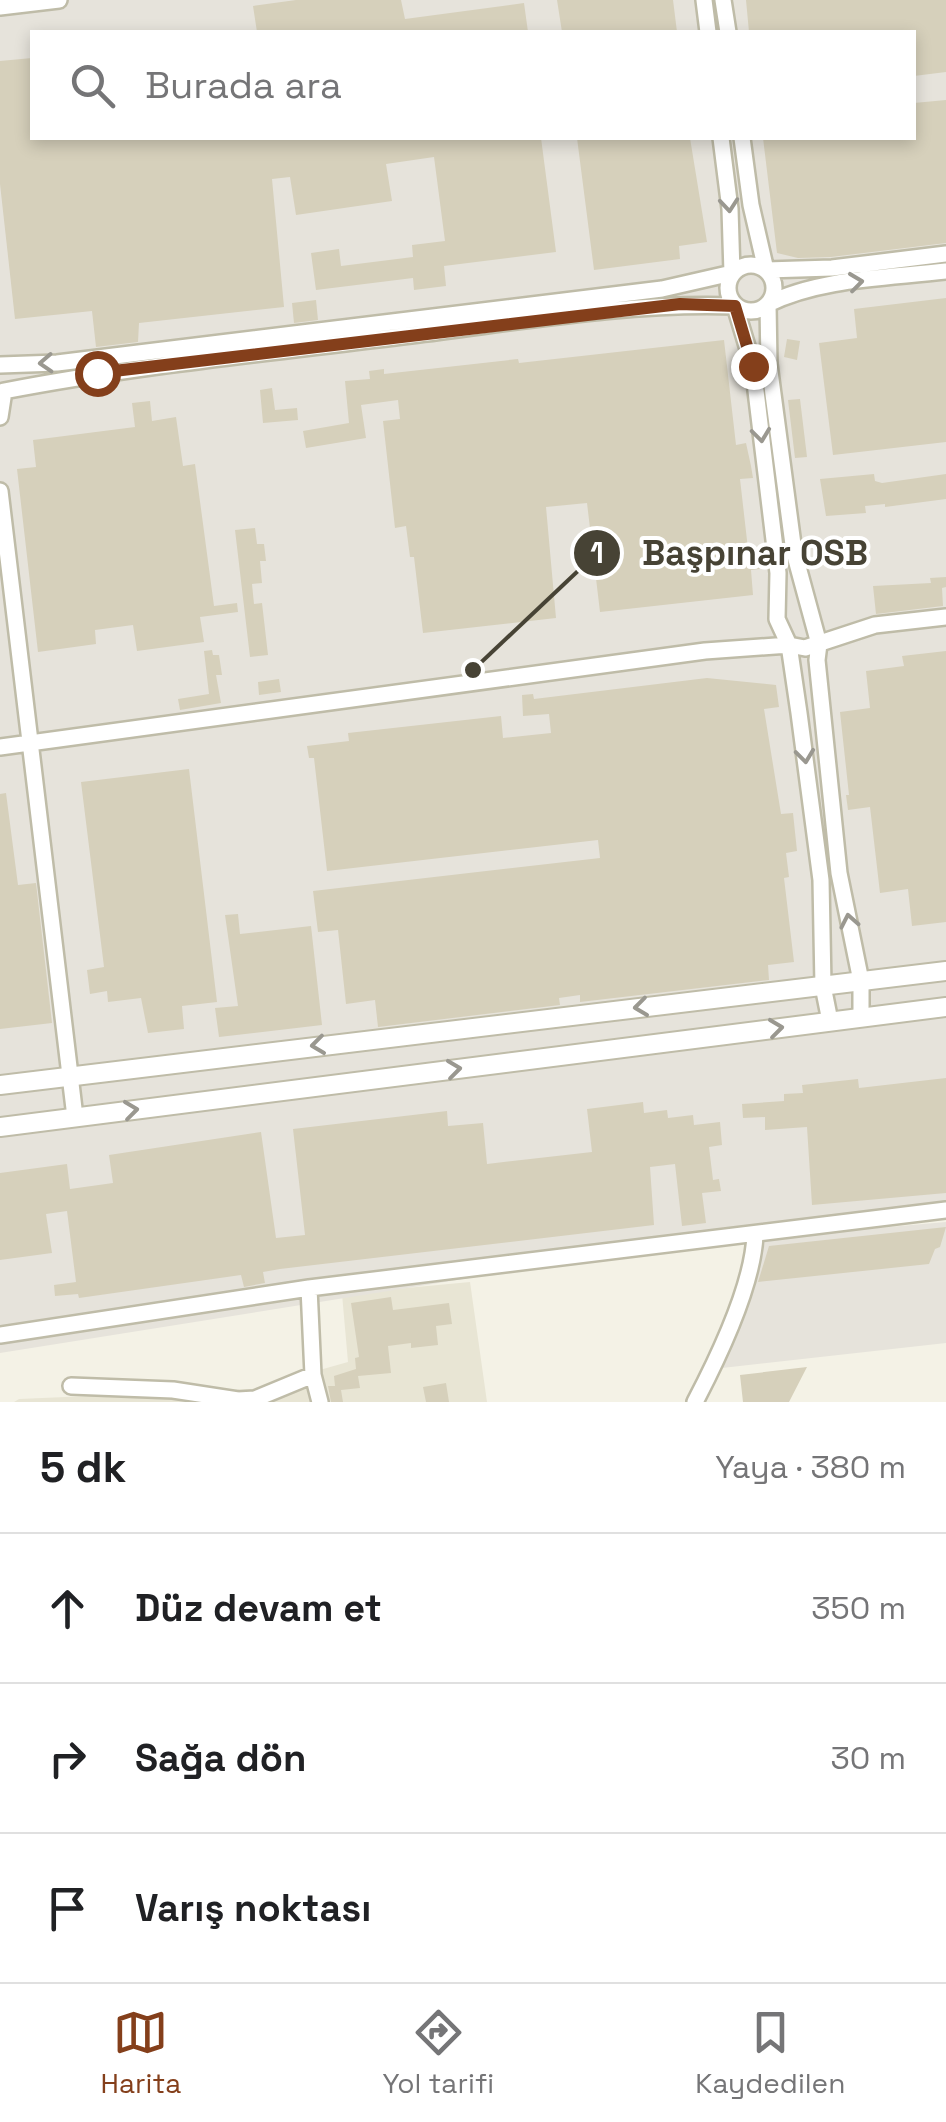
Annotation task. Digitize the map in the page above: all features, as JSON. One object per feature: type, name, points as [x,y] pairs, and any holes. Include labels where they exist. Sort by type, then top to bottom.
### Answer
[{"type":"street","points":[[0,8],[59,0]]},
{"type":"street","points":[[704,0],[708,30]]},
{"type":"street","points":[[723,0],[728,30]]},
{"type":"street","points":[[722,140],[730,209],[732,273],[727,286],[753,366],[778,572],[777,619],[790,646],[821,880],[823,986],[830,1021]]},
{"type":"street","points":[[742,140],[766,270],[774,282],[768,304],[769,364],[794,552],[819,644],[817,660],[839,873],[861,981],[861,1018]]},
{"type":"street","points":[[0,418],[6,378],[0,366],[164,357],[467,320],[662,289],[732,273],[746,265],[766,270],[832,268],[946,254]]},
{"type":"street","points":[[467,320],[680,304],[735,306],[750,312],[784,296],[829,286],[946,271]]},
{"type":"street","points":[[2,394],[164,357]]},
{"type":"street","points":[[0,491],[75,1117]]},
{"type":"street","points":[[0,747],[516,675],[705,652],[805,648],[874,626],[946,616]]},
{"type":"street","points":[[0,1086],[946,972]]},
{"type":"street","points":[[0,1128],[946,1007]]},
{"type":"street","points":[[0,1335],[309,1288],[946,1210]]},
{"type":"street","points":[[695,1402],[714,1365],[754,1258],[755,1235]]},
{"type":"street","points":[[309,1288],[313,1375],[320,1402]]},
{"type":"street","points":[[71,1386],[173,1390],[237,1401],[256,1400],[313,1375]]},
{"type":"shaded area","points":[[0,0],[946,0],[946,1202],[0,1353]]},
{"type":"shaded area","points":[[946,1222],[946,1343],[722,1368],[763,1238]]},
{"type":"shaded area","points":[[470,1282],[487,1402],[14,1402],[252,1389],[348,1362],[342,1294]]},
{"type":"building","points":[[296,0],[401,0],[405,19],[524,3],[528,30],[257,30],[253,6]]},
{"type":"building","points":[[557,0],[673,0],[677,30],[562,30]]},
{"type":"building","points":[[746,0],[946,0],[946,72],[916,76],[916,30],[749,30]]},
{"type":"building","points":[[30,58],[30,140],[541,140],[556,252],[444,266],[446,286],[414,290],[413,278],[316,290],[311,253],[339,249],[341,266],[413,257],[412,245],[445,241],[434,157],[386,164],[392,201],[296,215],[290,177],[272,179],[284,307],[139,323],[138,342],[96,347],[92,311],[15,319],[0,184],[0,61]]},
{"type":"building","points":[[946,100],[946,243],[831,257],[798,258],[777,253],[763,140],[916,140],[916,103]]},
{"type":"building","points":[[577,140],[690,140],[707,242],[679,246],[680,259],[594,270]]},
{"type":"building","points":[[946,298],[946,442],[833,455],[819,343],[857,338],[854,309]]},
{"type":"building","points":[[316,300],[318,320],[294,323],[292,303]]},
{"type":"building","points":[[787,339],[800,341],[797,360],[784,357]]},
{"type":"building","points":[[724,340],[736,445],[746,443],[753,478],[740,479],[748,549],[757,548],[760,569],[751,570],[753,595],[600,612],[587,503],[546,507],[556,618],[423,633],[414,557],[410,557],[406,526],[395,528],[383,421],[400,419],[398,400],[361,405],[366,438],[306,448],[303,431],[349,423],[345,381],[370,379],[369,371],[384,369],[384,374],[518,359],[519,363]]},
{"type":"building","points":[[272,388],[275,410],[297,408],[298,420],[263,423],[260,390]]},
{"type":"building","points":[[800,399],[807,457],[795,458],[788,400]]},
{"type":"building","points":[[150,401],[152,421],[176,417],[183,466],[195,464],[214,606],[237,603],[238,612],[200,617],[204,642],[137,651],[133,625],[95,630],[96,644],[38,652],[17,469],[36,467],[33,440],[135,427],[132,403]]},
{"type":"building","points":[[874,474],[875,481],[882,483],[946,474],[946,499],[865,506],[866,513],[826,516],[820,479]]},
{"type":"building","points":[[255,528],[257,544],[264,544],[266,561],[260,561],[262,583],[252,584],[254,604],[262,603],[268,655],[250,657],[235,530]]},
{"type":"building","points":[[946,577],[943,606],[876,614],[873,586],[931,583],[930,578]]},
{"type":"building","points":[[212,650],[213,655],[219,655],[222,675],[216,675],[221,703],[180,710],[178,699],[209,694],[204,651]]},
{"type":"building","points":[[946,651],[946,922],[912,926],[908,889],[880,893],[870,807],[848,810],[840,712],[870,708],[866,671],[904,666],[902,656]]},
{"type":"building","points":[[707,678],[776,685],[779,707],[764,709],[781,814],[793,813],[797,851],[786,853],[789,877],[784,878],[794,962],[768,965],[769,980],[580,1002],[580,995],[559,998],[560,1005],[378,1027],[375,1000],[346,1004],[338,930],[318,932],[313,891],[600,858],[598,840],[327,871],[314,758],[309,758],[307,746],[349,741],[348,733],[501,716],[503,738],[551,733],[549,714],[523,716],[522,695],[533,694],[534,699]]},
{"type":"building","points":[[279,679],[281,692],[259,695],[258,682]]},
{"type":"building","points":[[189,769],[217,1002],[182,1006],[184,1029],[148,1033],[141,998],[108,1002],[107,991],[90,994],[87,970],[104,967],[81,782]]},
{"type":"building","points":[[6,793],[18,885],[36,883],[52,1023],[0,1029],[0,794]]},
{"type":"building","points":[[238,914],[240,934],[311,926],[322,1025],[219,1037],[215,1008],[238,1006],[225,915]]},
{"type":"building","points":[[946,1078],[946,1193],[812,1205],[807,1127],[765,1130],[765,1117],[743,1118],[742,1104],[784,1101],[784,1094],[803,1093],[802,1085],[858,1079],[859,1088]]},
{"type":"building","points":[[643,1102],[644,1113],[667,1110],[668,1118],[693,1115],[694,1125],[720,1122],[722,1145],[709,1147],[713,1180],[719,1179],[721,1191],[702,1193],[706,1223],[682,1226],[675,1164],[650,1167],[654,1225],[280,1269],[263,1272],[265,1283],[244,1287],[241,1275],[79,1298],[78,1294],[55,1296],[54,1285],[76,1282],[67,1211],[46,1214],[52,1253],[0,1260],[0,1173],[67,1164],[70,1189],[113,1183],[109,1155],[261,1132],[276,1238],[305,1235],[293,1129],[447,1111],[448,1126],[483,1123],[487,1164],[592,1152],[587,1109]]},
{"type":"building","points":[[946,1227],[929,1264],[758,1282],[769,1246]]},
{"type":"building","points":[[391,1297],[393,1310],[449,1303],[452,1324],[436,1326],[438,1345],[388,1346],[391,1373],[358,1376],[360,1388],[341,1390],[343,1402],[331,1402],[328,1386],[335,1386],[334,1376],[356,1369],[355,1358],[359,1357],[351,1303]]},
{"type":"building","points":[[807,1367],[789,1402],[743,1402],[740,1375]]},
{"type":"building","points":[[446,1383],[449,1402],[426,1402],[423,1387]]},
{"type":"place","name":"Başpınar OSB","points":[[473,670]]},
{"type":"route","points":[[97,373],[680,304],[735,306],[753,366]]}]
